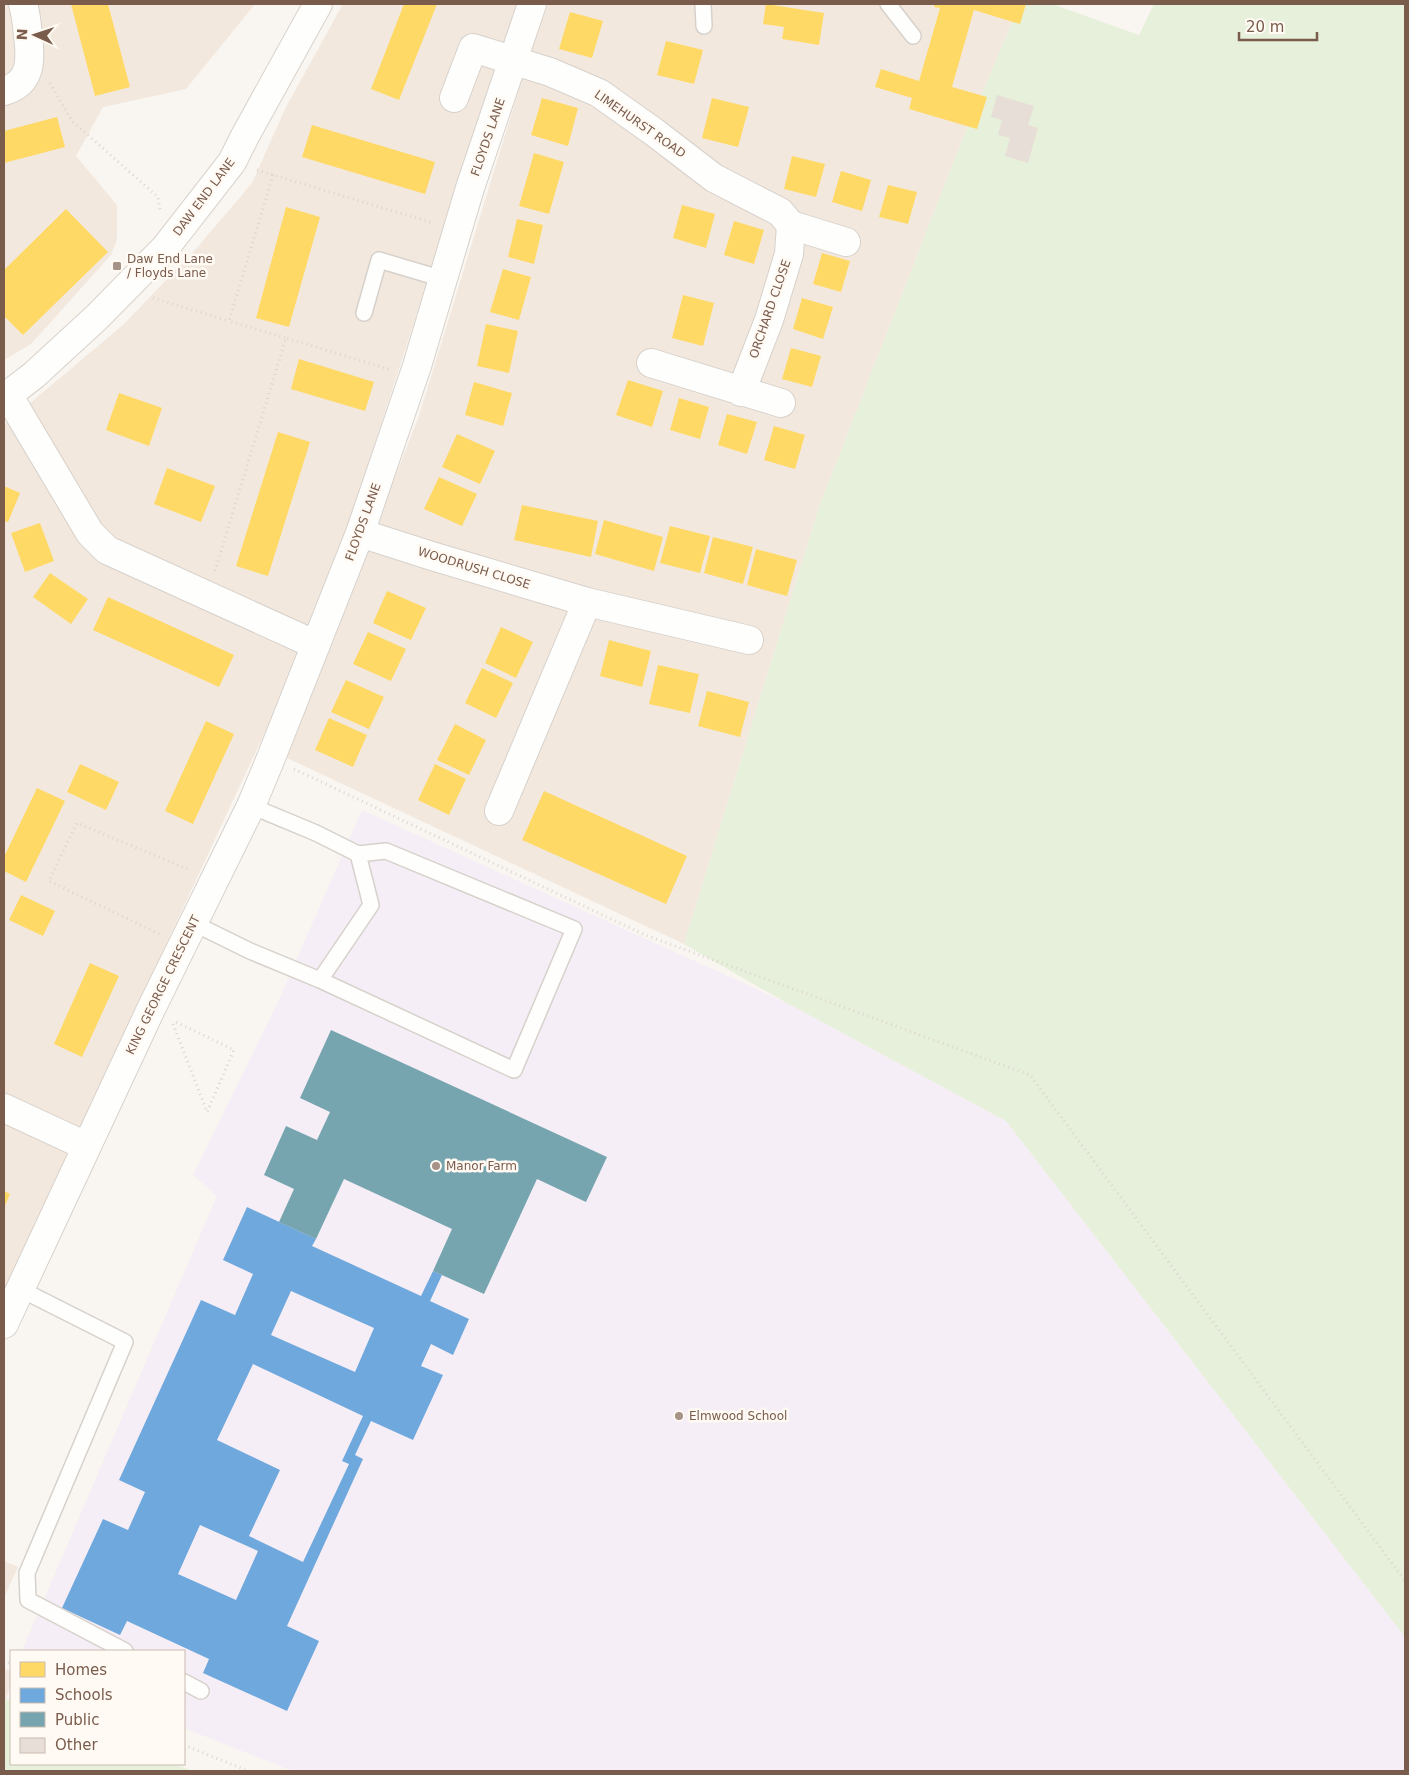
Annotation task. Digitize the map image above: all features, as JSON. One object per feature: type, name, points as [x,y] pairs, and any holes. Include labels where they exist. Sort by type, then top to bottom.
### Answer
[{"type":"street","points":[[4,91],[12,89],[23,79],[30,56],[23,4]]},
{"type":"street","name":"DAW END LANE","points":[[6,396],[42,369],[97,317],[165,248],[232,162],[244,136],[318,4]]},
{"type":"street","name":"FLOYDS LANE","points":[[316,645],[360,533],[414,376],[457,231],[532,4]]},
{"type":"street","name":"LIMEHURST ROAD","points":[[454,98],[472,48],[550,72],[599,93],[714,178],[780,212],[791,225],[846,242]]},
{"type":"street","name":"ORCHARD CLOSE","points":[[741,392],[769,320],[789,254],[791,225]]},
{"type":"street","points":[[651,363],[781,403]]},
{"type":"street","points":[[6,396],[90,533],[107,550],[316,645]]},
{"type":"street","name":"WOODRUSH CLOSE","points":[[360,533],[435,558],[587,602],[748,640]]},
{"type":"street","points":[[499,811],[587,602]]},
{"type":"street","name":"KING GEORGE CRESCENT","points":[[4,1324],[86,1146],[251,806],[316,645]]},
{"type":"street","points":[[4,1108],[86,1146]]},
{"type":"lane","points":[[703,4],[704,26]]},
{"type":"lane","points":[[888,4],[913,36]]},
{"type":"lane","points":[[364,313],[379,260],[443,279]]},
{"type":"lane","points":[[188,934],[250,951],[320,980],[514,1070],[574,928],[386,851],[358,854],[316,833],[251,806]]},
{"type":"lane","points":[[320,980],[371,904],[358,854]]},
{"type":"lane","points":[[20,1289],[125,1342],[27,1573],[28,1600],[123,1650]]},
{"type":"lane","points":[[185,1683],[201,1691]]},
{"type":"path","points":[[30,56],[44,73],[72,121],[158,197],[165,248]]},
{"type":"path","points":[[232,162],[457,231]]},
{"type":"path","points":[[229,320],[273,175]]},
{"type":"path","points":[[124,289],[414,376]]},
{"type":"path","points":[[208,596],[286,338]]},
{"type":"path","points":[[271,758],[645,935],[1030,1074],[1405,1581]]},
{"type":"path","points":[[188,934],[49,881],[77,823],[214,880]]},
{"type":"path","points":[[172,1020],[234,1050],[207,1112],[189,1066],[172,1020]]},
{"type":"path","points":[[185,1745],[248,1771]]},
{"type":"shaded area","points":[[4,4],[255,4],[186,89],[103,107],[76,156],[117,205],[117,239],[111,255],[31,344],[4,360]]},
{"type":"shaded area","points":[[343,4],[517,4],[319,616],[4,1292],[4,425],[123,325],[196,249],[252,183],[286,107]]},
{"type":"shaded area","points":[[548,4],[1020,4],[963,138],[819,507],[684,944],[285,757],[419,416],[533,44]]},
{"type":"shaded area","name":"Elmwood School","points":[[362,810],[785,1002],[1006,1121],[1405,1637],[1405,1771],[292,1771],[185,1728],[185,1650],[22,1650],[217,1196],[193,1175],[277,1004]]},
{"type":"shaded area","points":[[4,1561],[18,1567],[4,1598]]},
{"type":"shaded area","points":[[4,1668],[10,1671],[10,1686],[4,1705]]},
{"type":"green space","points":[[1020,4],[1052,4],[1139,35],[1154,4],[1405,4],[1405,1637],[1006,1121],[785,1002],[684,944],[819,507],[963,138]]},
{"type":"green space","points":[[6,1699],[10,1701],[10,1765],[177,1765],[193,1771],[4,1771],[4,1705]]},
{"type":"building: Homes","points":[[71,4],[108,4],[130,87],[95,96]]},
{"type":"building: Homes","points":[[404,4],[437,4],[399,100],[371,89]]},
{"type":"building: Homes","points":[[766,4],[824,13],[819,45],[782,39],[784,27],[763,24]]},
{"type":"building: Homes","points":[[935,4],[1026,4],[1020,24],[974,10],[952,87],[987,97],[977,129],[909,109],[912,98],[875,87],[881,69],[919,81],[940,8],[934,7]]},
{"type":"building: Homes","points":[[570,12],[603,21],[592,58],[559,49]]},
{"type":"building: Homes","points":[[666,41],[703,50],[694,84],[657,75]]},
{"type":"building: Homes","points":[[542,98],[578,108],[568,146],[531,135]]},
{"type":"building: Homes","points":[[712,98],[749,107],[738,147],[702,138]]},
{"type":"building: Homes","points":[[57,117],[65,147],[4,163],[4,131]]},
{"type":"building: Homes","points":[[312,125],[435,162],[425,194],[302,157]]},
{"type":"building: Homes","points":[[534,153],[564,162],[549,214],[519,206]]},
{"type":"building: Homes","points":[[792,156],[825,164],[816,197],[784,189]]},
{"type":"building: Homes","points":[[841,171],[871,180],[862,211],[832,202]]},
{"type":"building: Homes","points":[[888,185],[917,192],[908,224],[879,217]]},
{"type":"building: Homes","points":[[682,205],[715,214],[706,248],[673,238]]},
{"type":"building: Homes","points":[[286,207],[320,217],[289,327],[256,318]]},
{"type":"building: Homes","points":[[66,209],[108,252],[23,335],[4,316],[4,270]]},
{"type":"building: Homes","points":[[517,219],[543,225],[534,264],[508,257]]},
{"type":"building: Homes","points":[[734,221],[764,230],[754,264],[724,255]]},
{"type":"building: Homes","points":[[822,253],[850,261],[841,292],[813,284]]},
{"type":"building: Homes","points":[[503,269],[531,277],[519,320],[490,312]]},
{"type":"building: Homes","points":[[683,295],[714,303],[703,346],[672,338]]},
{"type":"building: Homes","points":[[802,298],[833,307],[823,339],[793,329]]},
{"type":"building: Homes","points":[[486,324],[518,331],[509,373],[477,366]]},
{"type":"building: Homes","points":[[791,348],[821,356],[812,387],[782,379]]},
{"type":"building: Homes","points":[[299,359],[374,382],[365,411],[291,389]]},
{"type":"building: Homes","points":[[628,380],[663,391],[652,427],[616,415]]},
{"type":"building: Homes","points":[[474,382],[512,393],[503,426],[465,415]]},
{"type":"building: Homes","points":[[119,393],[162,408],[149,446],[106,430]]},
{"type":"building: Homes","points":[[679,398],[709,407],[700,439],[670,430]]},
{"type":"building: Homes","points":[[727,414],[757,422],[747,454],[718,445]]},
{"type":"building: Homes","points":[[774,426],[805,435],[795,469],[764,460]]},
{"type":"building: Homes","points":[[278,432],[310,442],[268,576],[236,566]]},
{"type":"building: Homes","points":[[457,434],[495,451],[480,484],[442,467]]},
{"type":"building: Homes","points":[[167,468],[215,486],[201,522],[154,504]]},
{"type":"building: Homes","points":[[439,477],[477,494],[462,526],[424,509]]},
{"type":"building: Homes","points":[[4,486],[20,493],[8,522],[4,521]]},
{"type":"building: Homes","points":[[522,505],[598,521],[591,557],[514,540]]},
{"type":"building: Homes","points":[[604,520],[663,537],[654,571],[595,554]]},
{"type":"building: Homes","points":[[40,523],[54,561],[25,572],[11,533]]},
{"type":"building: Homes","points":[[670,526],[710,536],[700,573],[660,563]]},
{"type":"building: Homes","points":[[713,537],[753,547],[743,584],[704,573]]},
{"type":"building: Homes","points":[[756,549],[797,560],[787,596],[747,585]]},
{"type":"building: Homes","points":[[50,573],[88,599],[71,624],[33,597]]},
{"type":"building: Homes","points":[[387,591],[426,608],[411,640],[373,623]]},
{"type":"building: Homes","points":[[108,597],[234,655],[219,687],[93,630]]},
{"type":"building: Homes","points":[[501,627],[533,642],[516,678],[485,663]]},
{"type":"building: Homes","points":[[368,632],[406,649],[391,681],[353,664]]},
{"type":"building: Homes","points":[[609,640],[651,651],[642,687],[600,676]]},
{"type":"building: Homes","points":[[658,665],[699,674],[690,713],[649,704]]},
{"type":"building: Homes","points":[[482,668],[513,683],[496,718],[465,703]]},
{"type":"building: Homes","points":[[346,680],[384,697],[369,729],[331,712]]},
{"type":"building: Homes","points":[[707,691],[749,702],[740,737],[698,726]]},
{"type":"building: Homes","points":[[329,718],[367,735],[353,767],[315,750]]},
{"type":"building: Homes","points":[[206,721],[234,734],[193,824],[165,811]]},
{"type":"building: Homes","points":[[455,724],[486,740],[469,775],[437,760]]},
{"type":"building: Homes","points":[[80,764],[119,782],[106,810],[67,792]]},
{"type":"building: Homes","points":[[435,764],[466,779],[449,815],[418,800]]},
{"type":"building: Homes","points":[[37,788],[65,801],[26,882],[4,871],[4,857]]},
{"type":"building: Homes","points":[[544,791],[687,856],[666,904],[522,840]]},
{"type":"building: Homes","points":[[21,895],[55,911],[43,936],[9,920]]},
{"type":"building: Homes","points":[[90,963],[119,976],[82,1057],[54,1044]]},
{"type":"building: Homes","points":[[4,1191],[10,1194],[4,1208]]},
{"type":"building: Schools","points":[[247,1207],[316,1239],[312,1246],[421,1296],[433,1271],[442,1275],[430,1301],[469,1319],[453,1355],[431,1344],[421,1366],[443,1375],[413,1440],[371,1421],[355,1455],[363,1459],[287,1626],[319,1641],[287,1711],[203,1673],[209,1659],[127,1621],[120,1635],[62,1608],[103,1519],[128,1530],[145,1492],[119,1480],[201,1300],[235,1315],[253,1274],[223,1260]],"holes":[[[291,1291],[374,1328],[355,1372],[271,1335]],[[253,1364],[363,1416],[342,1461],[349,1464],[303,1562],[249,1536],[280,1470],[217,1440]],[[200,1525],[258,1551],[236,1600],[178,1574]]]},
{"type":"building: Public","name":"Manor Farm","points":[[331,1030],[607,1157],[586,1202],[537,1179],[484,1294],[433,1271],[452,1229],[344,1179],[316,1239],[279,1222],[294,1189],[264,1175],[286,1126],[317,1140],[330,1112],[300,1098]]},
{"type":"building: Other","points":[[997,95],[1034,106],[1028,125],[1038,128],[1028,163],[1005,156],[1010,138],[998,135],[1002,120],[991,117]]},
{"type":"place","name":"Daw End Lane / Floyds Lane","points":[[117,266]]},
{"type":"place","name":"Manor Farm","points":[[436,1166]]},
{"type":"place","name":"Elmwood School","points":[[679,1416]]}]
